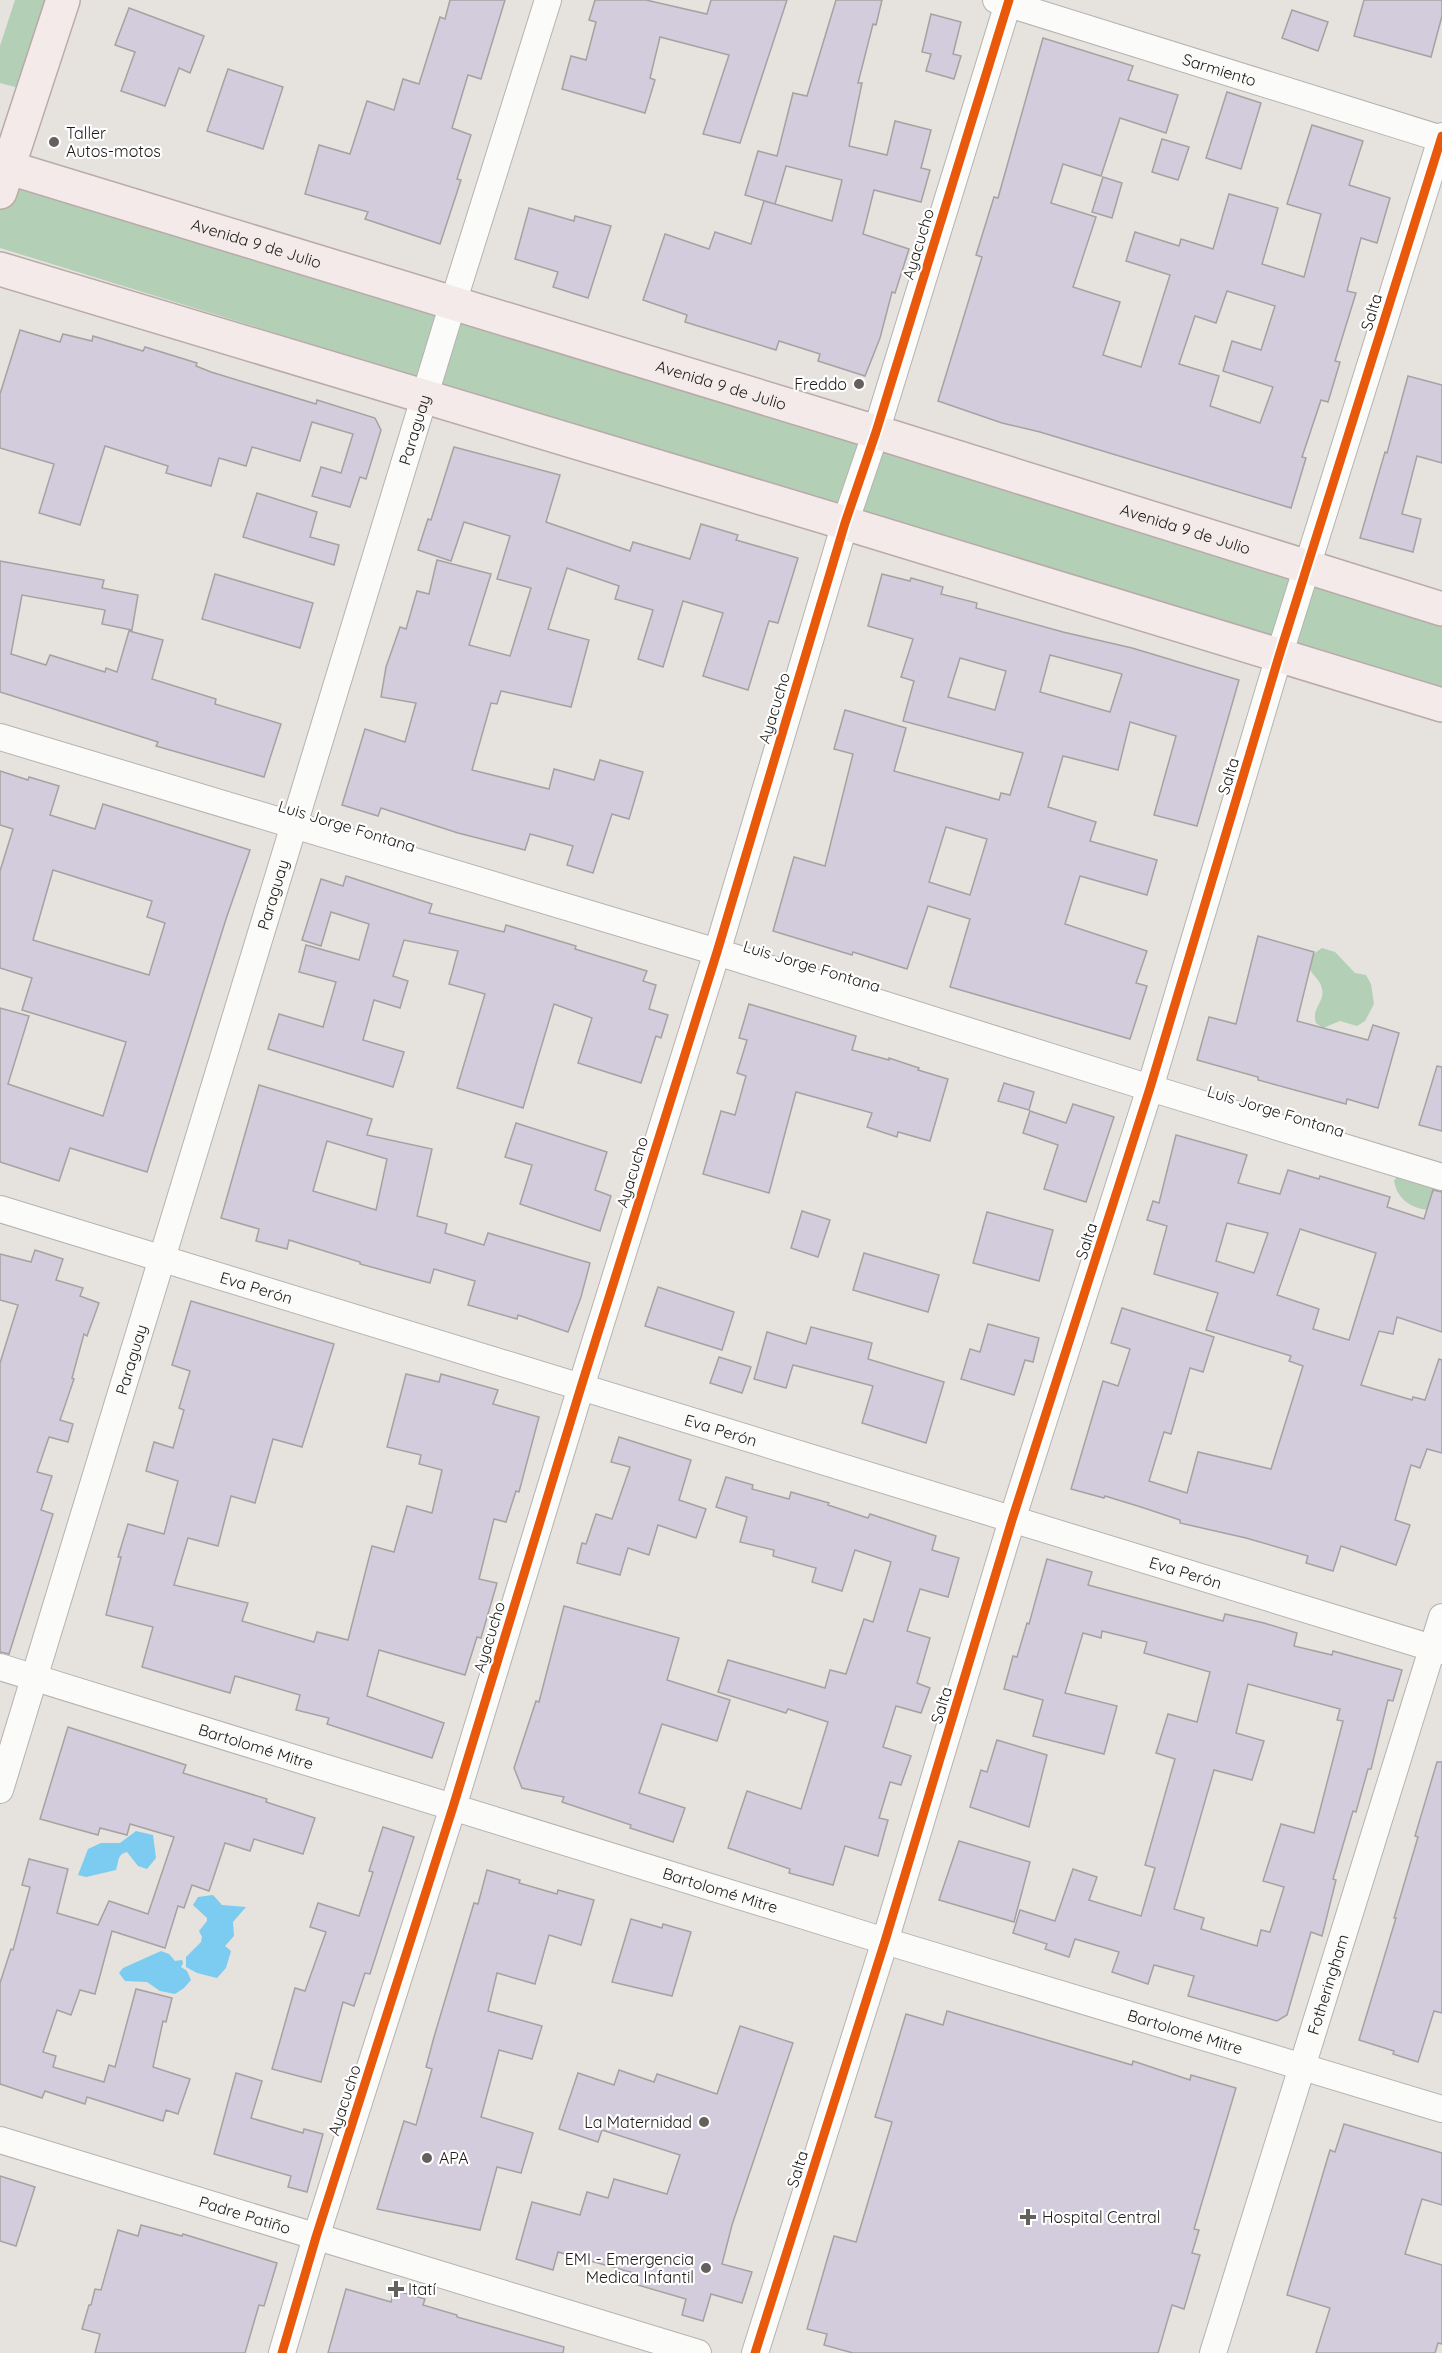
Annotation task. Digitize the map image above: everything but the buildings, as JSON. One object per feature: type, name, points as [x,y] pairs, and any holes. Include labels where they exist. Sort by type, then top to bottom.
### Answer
[{"type":"main road","points":[[3,175],[63,0]]},
{"type":"main road","name":"Avenida 9 de Julio","points":[[3,175],[453,303],[1442,609]]},
{"type":"main road","points":[[0,269],[1442,705]]},
{"type":"street","name":"Paraguay","points":[[0,1790],[453,303],[548,0]]},
{"type":"street","name":"Sarmiento","points":[[1004,1],[1442,138]]},
{"type":"street","name":"Ayacucho","points":[[282,2353],[316,2237],[453,1807],[717,952],[845,523],[876,432],[1004,1]]},
{"type":"street","name":"Salta","points":[[755,2353],[885,1941],[1012,1520],[1150,1088],[1279,656],[1442,138]]},
{"type":"street","name":"Luis Jorge Fontana","points":[[0,737],[717,952],[1442,1177]]},
{"type":"street","name":"Eva Perón","points":[[0,1209],[1437,1650]]},
{"type":"street","name":"Fotheringham","points":[[1213,2353],[1437,1650],[1442,1617]]},
{"type":"street","name":"Bartolomé Mitre","points":[[0,1667],[885,1941],[1442,2109]]},
{"type":"street","name":"Padre Patiño","points":[[0,2140],[698,2353]]},
{"type":"green space","points":[[15,0],[58,0],[30,91],[0,83],[0,46]]},
{"type":"green space","points":[[0,178],[1442,623],[1442,693],[0,248]]},
{"type":"green space","points":[[1322,948],[1335,952],[1355,973],[1366,975],[1371,984],[1374,1004],[1365,1021],[1357,1026],[1340,1021],[1323,1028],[1316,1023],[1315,1013],[1322,998],[1322,989],[1309,968],[1308,958]]},
{"type":"green space","points":[[1442,1166],[1442,1212],[1418,1208],[1400,1196],[1394,1181],[1400,1170]]},
{"type":"water","points":[[136,1831],[153,1835],[156,1858],[147,1869],[138,1866],[127,1852],[120,1856],[116,1870],[86,1877],[78,1875],[88,1849],[101,1843],[120,1843]]},
{"type":"water","points":[[213,1895],[222,1905],[246,1907],[233,1922],[234,1936],[225,1946],[231,1951],[226,1968],[217,1978],[197,1973],[186,1967],[186,1957],[201,1942],[202,1937],[199,1931],[207,1921],[207,1918],[193,1905],[198,1897]]},
{"type":"water","points":[[161,1951],[169,1954],[175,1961],[182,1960],[181,1967],[187,1971],[191,1980],[175,1994],[160,1991],[147,1982],[125,1981],[119,1973],[123,1968]]},
{"type":"cycle path","points":[[282,2353],[316,2237],[453,1807],[717,952],[845,523],[876,432],[1009,0]]},
{"type":"cycle path","points":[[755,2353],[885,1941],[1012,1520],[1150,1088],[1279,656],[1442,136]]},
{"type":"place","name":"Taller Autos-motos","points":[[54,142]]},
{"type":"place","name":"Freddo","points":[[859,384]]},
{"type":"place","name":"La Maternidad","points":[[704,2122]]},
{"type":"place","name":"APA","points":[[427,2158]]},
{"type":"place","name":"Hospital Central","points":[[1028,2217]]},
{"type":"place","name":"EMI - Emergencia Medica Infantil","points":[[706,2268]]},
{"type":"place","name":"Itatí","points":[[396,2289]]}]
